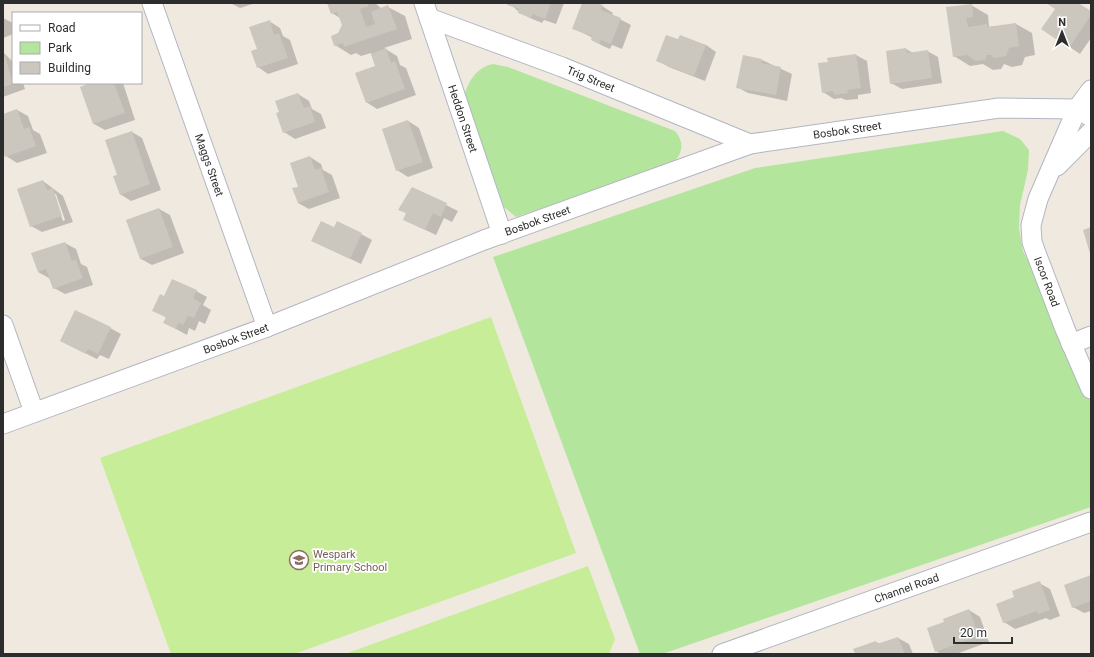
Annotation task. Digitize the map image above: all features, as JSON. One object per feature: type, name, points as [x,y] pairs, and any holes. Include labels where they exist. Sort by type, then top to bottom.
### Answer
[{"type":"street","name":"Maggs Street","points":[[152,3],[267,327]]},
{"type":"street","name":"Trig Street","points":[[426,10],[750,144]]},
{"type":"street","name":"Heddon Street","points":[[426,10],[502,234]]},
{"type":"street","name":"Iscor Road","points":[[1091,90],[1084,113],[1050,172],[1034,211],[1031,234],[1036,254],[1071,344],[1091,389]]},
{"type":"street","name":"Bosbok Street","points":[[3,424],[267,327],[502,234],[750,144],[999,108],[1084,113]]},
{"type":"street","name":"Iscor Road","points":[[1050,172],[1091,132]]},
{"type":"street","points":[[3,325],[34,412]]},
{"type":"street","points":[[1071,344],[1091,336]]},
{"type":"street","name":"Channel Road","points":[[722,654],[1091,522]]},
{"type":"green space","points":[[493,64],[508,67],[675,131],[681,144],[680,153],[671,165],[516,217],[504,207],[464,96],[468,85],[474,76],[482,68]]},
{"type":"green space","points":[[1003,131],[1020,139],[1029,150],[1028,170],[1020,205],[1019,228],[1023,251],[1071,343],[1091,403],[1091,507],[662,654],[640,654],[493,257],[755,168]]},
{"type":"green space","name":"Wespark Primary School","points":[[491,317],[576,553],[294,654],[171,654],[100,458]]},
{"type":"green space","points":[[588,566],[615,639],[609,654],[345,654]]},
{"type":"building","points":[[327,3],[367,3],[369,6],[360,9],[366,27],[375,24],[371,12],[388,5],[397,29],[344,47],[343,43],[334,46],[331,36],[338,33],[342,25],[337,12],[331,14]]},
{"type":"building","points":[[508,3],[551,3],[545,19],[533,14],[531,18],[518,13],[519,9],[507,5]]},
{"type":"building","points":[[582,3],[597,3],[603,5],[601,10],[621,18],[611,44],[601,40],[599,44],[591,40],[592,36],[572,29]]},
{"type":"building","points":[[1046,3],[1078,3],[1091,11],[1091,15],[1069,48],[1041,29],[1055,9]]},
{"type":"building","points":[[972,4],[973,17],[966,18],[968,27],[987,24],[987,27],[1016,23],[1019,46],[1009,48],[1006,56],[994,58],[991,55],[987,55],[985,60],[976,61],[967,55],[953,57],[946,7]]},
{"type":"building","points":[[270,20],[274,35],[279,33],[288,58],[257,68],[251,51],[257,49],[249,27]]},
{"type":"building","points":[[666,35],[678,39],[680,35],[706,45],[694,76],[656,61]]},
{"type":"building","points":[[386,48],[391,63],[395,61],[405,89],[366,103],[355,73],[375,66],[371,54]]},
{"type":"building","points":[[906,48],[907,53],[928,50],[932,78],[890,84],[886,51]]},
{"type":"building","points":[[856,54],[861,88],[847,90],[848,93],[834,95],[833,91],[822,93],[818,63],[828,62],[827,58]]},
{"type":"building","points":[[743,55],[762,59],[761,63],[781,67],[776,95],[736,88]]},
{"type":"building","points":[[5,56],[13,84],[3,87],[3,57]]},
{"type":"building","points":[[88,84],[114,84],[125,113],[93,124],[80,87]]},
{"type":"building","points":[[298,93],[304,108],[310,106],[315,122],[283,133],[276,113],[279,112],[275,101]]},
{"type":"building","points":[[17,109],[24,129],[29,127],[36,146],[5,157],[3,152],[3,114]]},
{"type":"building","points":[[408,120],[423,162],[396,171],[382,129]]},
{"type":"building","points":[[132,131],[150,184],[120,195],[113,176],[117,175],[105,140]]},
{"type":"building","points":[[310,156],[315,170],[321,168],[329,192],[298,203],[292,188],[298,187],[290,163]]},
{"type":"building","points":[[43,180],[47,190],[53,188],[62,216],[30,227],[17,189]]},
{"type":"building","points":[[412,187],[447,203],[441,217],[433,213],[425,230],[403,220],[406,213],[398,210]]},
{"type":"building","points":[[159,208],[173,247],[140,259],[126,220]]},
{"type":"building","points":[[321,221],[334,227],[337,221],[362,233],[350,259],[311,241]]},
{"type":"building","points":[[1091,227],[1091,257],[1083,230]]},
{"type":"building","points":[[65,242],[72,261],[76,260],[83,278],[53,289],[46,269],[38,272],[31,253]]},
{"type":"building","points":[[172,279],[197,290],[193,298],[201,303],[194,318],[188,316],[183,325],[178,323],[176,329],[163,323],[166,317],[152,311],[160,294],[164,296]]},
{"type":"building","points":[[75,310],[111,327],[98,354],[88,349],[86,354],[60,341]]},
{"type":"building","points":[[1091,575],[1091,601],[1072,608],[1064,585]]},
{"type":"building","points":[[1040,581],[1050,610],[1038,614],[1037,611],[1003,623],[996,604],[1014,597],[1012,591]]},
{"type":"building","points":[[969,609],[979,636],[935,652],[927,628],[944,622],[943,619]]},
{"type":"building","points":[[898,637],[905,654],[855,654],[853,649],[876,641],[877,644]]},
{"type":"place","name":"Wespark Primary School","points":[[299,560]]}]
